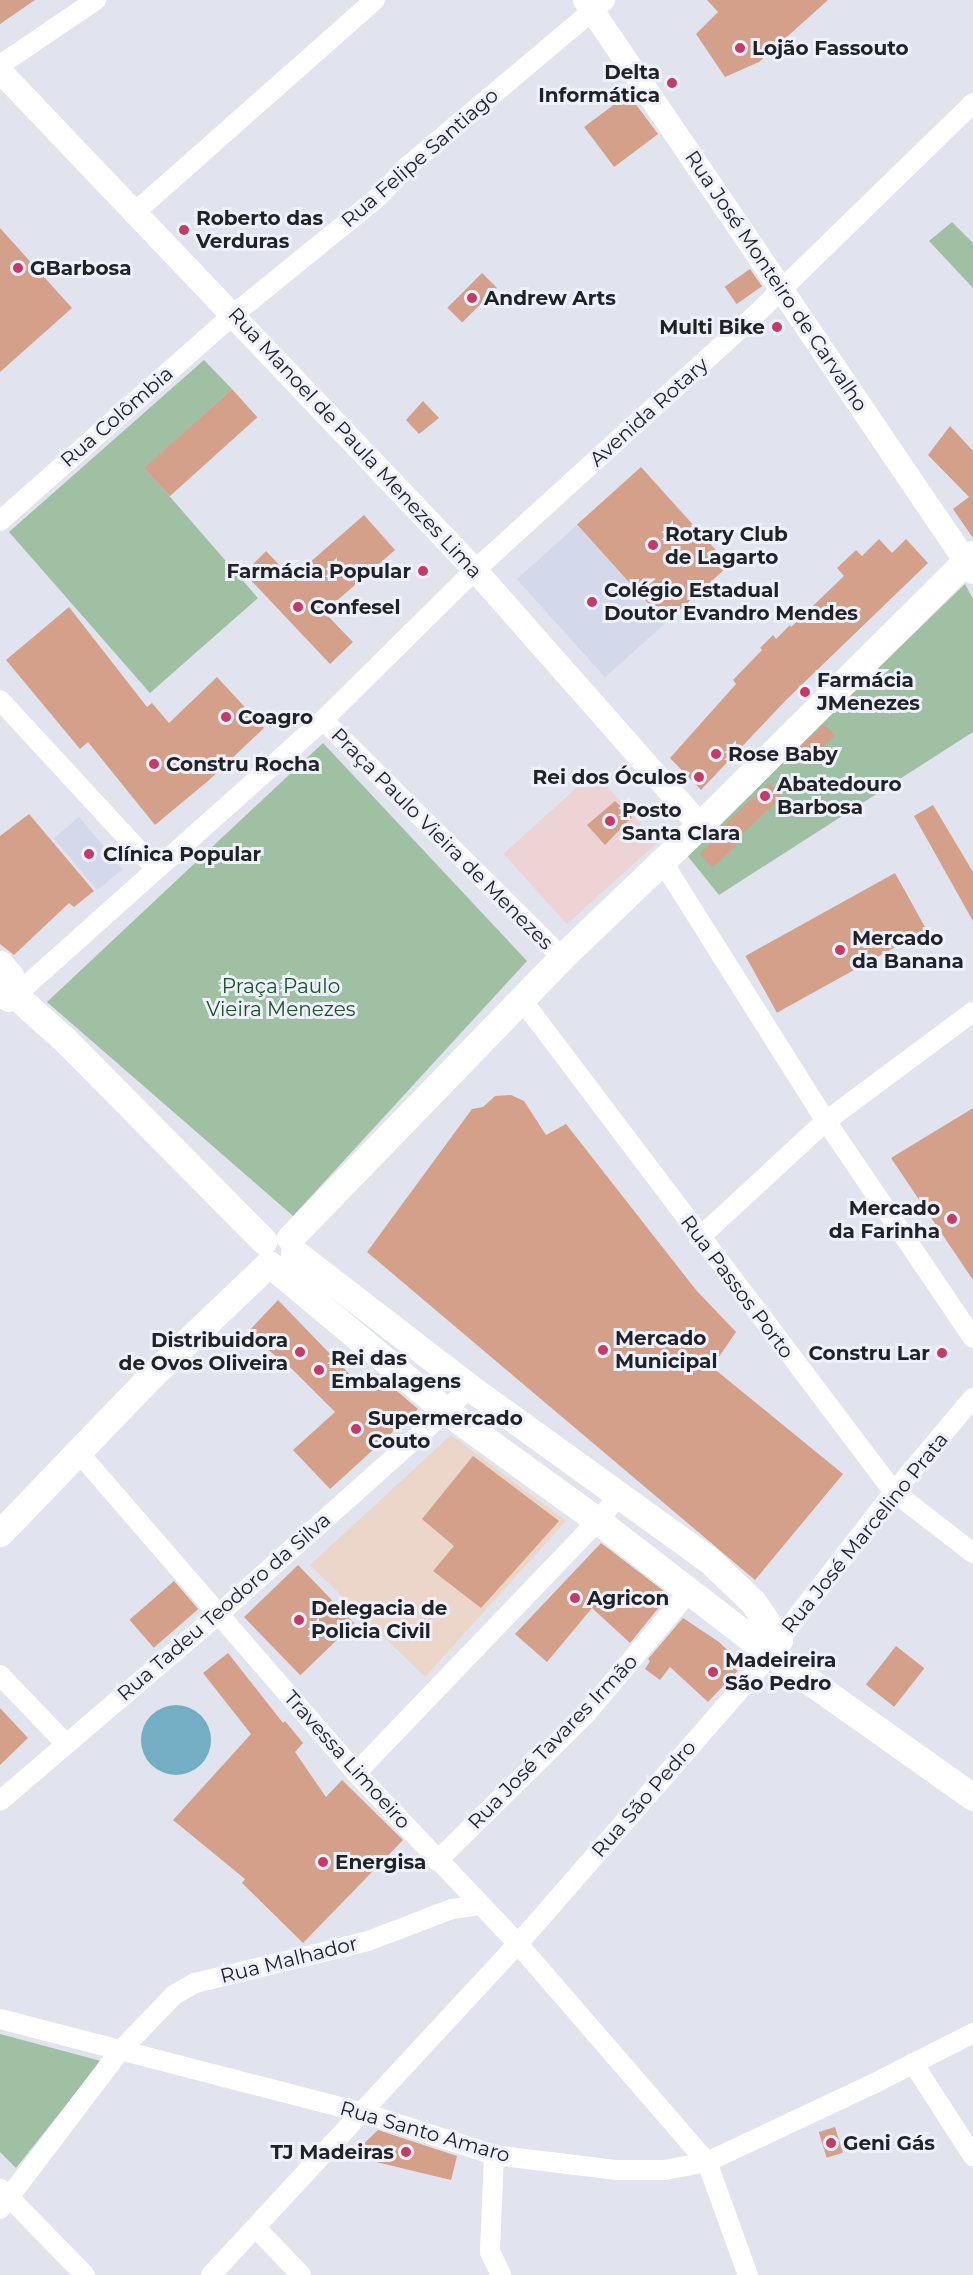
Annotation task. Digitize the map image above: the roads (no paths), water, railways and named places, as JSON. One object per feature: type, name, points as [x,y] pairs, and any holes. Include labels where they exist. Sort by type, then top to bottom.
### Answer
[{"type":"main road","points":[[0,1533],[152,1375],[278,1252],[562,957],[971,563]]},
{"type":"main road","points":[[0,964],[10,976],[5,998],[66,1041],[278,1252],[446,1411],[598,1521],[688,1593],[736,1627],[775,1647],[973,1797]]},
{"type":"main road","points":[[278,1252],[620,1494],[710,1561],[753,1602],[775,1647]]},
{"type":"street","points":[[0,65],[96,0]]},
{"type":"street","points":[[133,214],[375,0]]},
{"type":"street","name":"Rua José Monteiro de Carvalho","points":[[594,3],[783,289],[971,563]]},
{"type":"street","name":"Rua Felipe Santiago","points":[[234,314],[376,199],[408,166],[594,3]]},
{"type":"street","name":"Rua Manoel de Paula Menezes Lima","points":[[0,71],[133,214],[234,314],[475,570],[700,825]]},
{"type":"street","name":"Avenida Rotary","points":[[323,720],[475,570],[783,289],[973,103]]},
{"type":"street","name":"Rua Colômbia","points":[[0,520],[234,314]]},
{"type":"street","points":[[0,700],[156,868]]},
{"type":"street","points":[[5,998],[323,720]]},
{"type":"street","name":"Praça Paulo Vieira de Menezes","points":[[323,720],[562,957]]},
{"type":"street","points":[[662,861],[826,1121],[973,1338]]},
{"type":"street","name":"Rua Passos Porto","points":[[522,1000],[699,1238],[894,1492],[973,1553]]},
{"type":"street","points":[[699,1238],[826,1121],[973,1011]]},
{"type":"street","name":"Rua Tadeu Teodoro da Silva","points":[[0,1801],[65,1743],[219,1614],[470,1387]]},
{"type":"street","name":"Rua José Marcelino Prata","points":[[775,1647],[894,1492],[971,1404]]},
{"type":"street","name":"Travessa Limoeiro","points":[[79,1453],[356,1773],[518,1944],[707,2162],[748,2275]]},
{"type":"street","points":[[356,1773],[598,1521],[620,1494]]},
{"type":"street","name":"Rua José Tavares Irmão","points":[[437,1861],[585,1715],[688,1593]]},
{"type":"street","name":"Rua São Pedro","points":[[211,2275],[364,2114],[518,1944],[775,1647]]},
{"type":"street","points":[[0,1676],[65,1743]]},
{"type":"street","name":"Rua Malhador","points":[[3,2198],[120,2051],[174,1995],[195,1983],[368,1941],[452,1909],[480,1905]]},
{"type":"street","name":"Rua Santo Amaro","points":[[0,2019],[364,2114],[494,2155],[617,2170],[665,2170],[707,2162],[973,2033]]},
{"type":"street","points":[[913,2063],[973,2156]]},
{"type":"street","points":[[494,2155],[490,2252],[501,2275]]},
{"type":"street","points":[[3,2198],[85,2275]]},
{"type":"street","points":[[256,2228],[301,2275]]},
{"type":"water","points":[[176,1705],[195,1711],[205,1721],[211,1740],[205,1759],[195,1769],[176,1775],[157,1769],[147,1759],[141,1740],[147,1721],[157,1711]]},
{"type":"place","name":"Lojão Fassouto","points":[[740,48]]},
{"type":"place","name":"Delta Informática","points":[[672,83]]},
{"type":"place","name":"Roberto das Verduras","points":[[184,230]]},
{"type":"place","name":"GBarbosa","points":[[18,268]]},
{"type":"place","name":"Andrew Arts","points":[[472,298]]},
{"type":"place","name":"Multi Bike","points":[[777,327]]},
{"type":"place","name":"Rotary Club de Lagarto","points":[[653,545]]},
{"type":"place","name":"Farmácia Popular","points":[[423,571]]},
{"type":"place","name":"Colégio Estadual Doutor Evandro Mendes","points":[[592,602]]},
{"type":"place","name":"Confesel","points":[[298,607]]},
{"type":"place","name":"Farmácia JMenezes","points":[[805,692]]},
{"type":"place","name":"Coagro","points":[[226,717]]},
{"type":"place","name":"Rose Baby","points":[[716,754]]},
{"type":"place","name":"Constru Rocha","points":[[154,764]]},
{"type":"place","name":"Rei dos Óculos","points":[[699,777]]},
{"type":"place","name":"Abatedouro Barbosa","points":[[765,796]]},
{"type":"place","name":"Posto Santa Clara","points":[[610,821]]},
{"type":"place","name":"Clínica Popular","points":[[89,854]]},
{"type":"place","name":"Mercado da Banana","points":[[840,950]]},
{"type":"place","name":"Mercado da Farinha","points":[[952,1219]]},
{"type":"place","name":"Mercado Municipal","points":[[603,1350]]},
{"type":"place","name":"Distribuidora de Ovos Oliveira","points":[[300,1352]]},
{"type":"place","name":"Constru Lar","points":[[942,1353]]},
{"type":"place","name":"Rei das Embalagens","points":[[319,1370]]},
{"type":"place","name":"Supermercado Couto","points":[[356,1429]]},
{"type":"place","name":"Agricon","points":[[575,1598]]},
{"type":"place","name":"Delegacia de Policia Civil","points":[[299,1620]]},
{"type":"place","name":"Madeireira São Pedro","points":[[713,1672]]},
{"type":"place","name":"Energisa","points":[[323,1862]]},
{"type":"place","name":"Geni Gás","points":[[831,2143]]},
{"type":"place","name":"TJ Madeiras","points":[[406,2152]]},
{"type":"park label","name":"Praça Paulo Vieira Menezes","points":[[281,998]]}]
